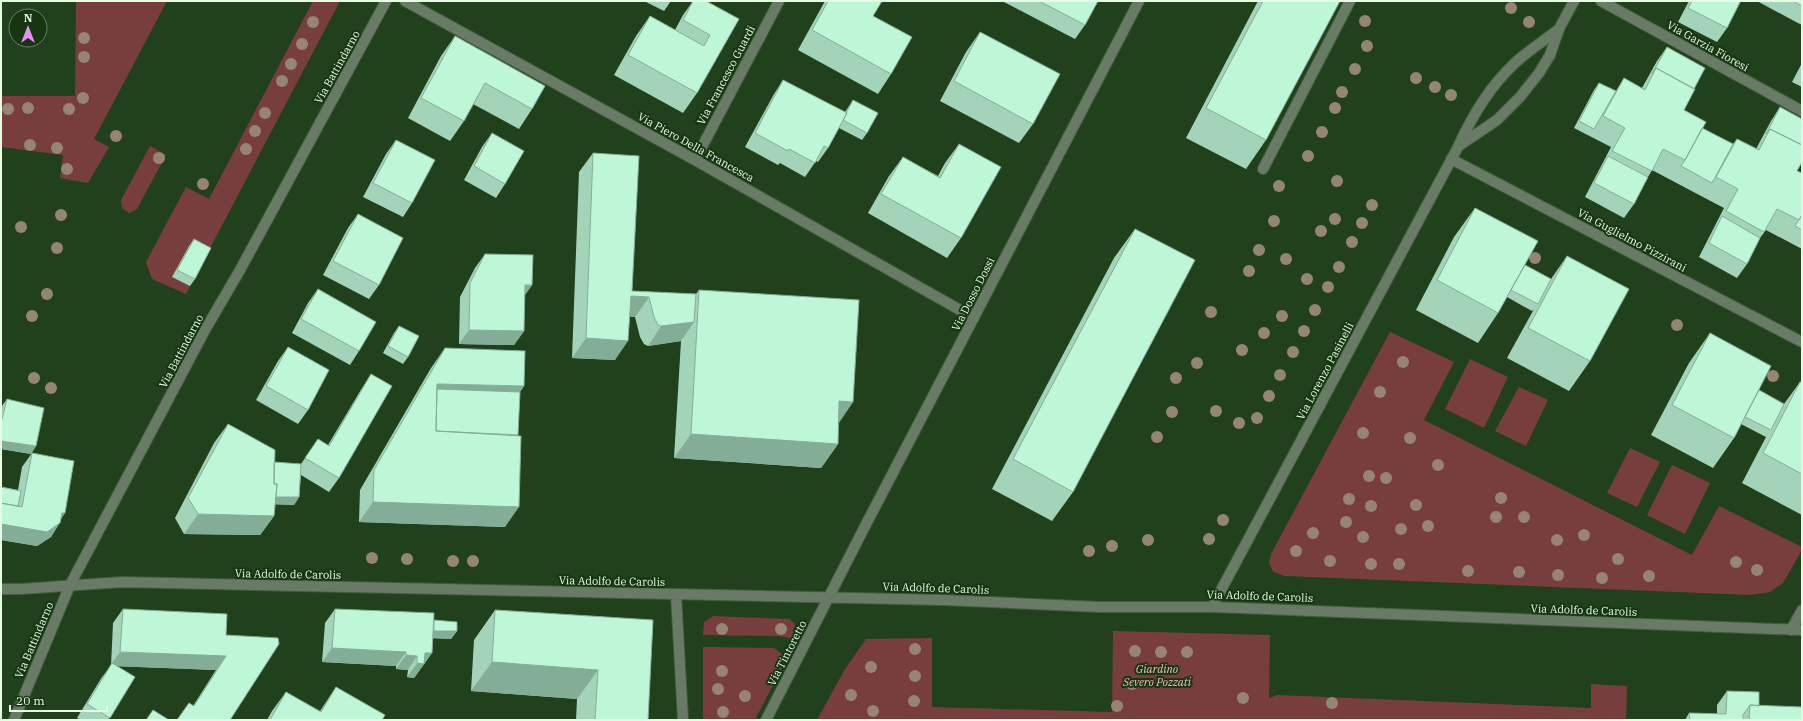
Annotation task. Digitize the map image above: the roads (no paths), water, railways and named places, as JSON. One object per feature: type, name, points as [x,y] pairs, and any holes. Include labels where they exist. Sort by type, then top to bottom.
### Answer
[{"type":"street","name":"Via Battindarno","points":[[14,720],[70,585],[205,330],[244,263],[386,1]]},
{"type":"street","name":"Via Piero Della Francesca","points":[[405,1],[695,160],[974,318]]},
{"type":"street","name":"Via Francesco Guardi","points":[[695,160],[779,1]]},
{"type":"street","name":"Via Dosso Dossi","points":[[828,597],[1139,1]]},
{"type":"street","points":[[1263,169],[1350,1]]},
{"type":"street","name":"Via Lorenzo Pasinelli","points":[[1458,147],[1497,120],[1520,97],[1539,73],[1550,55],[1559,29],[1574,1]]},
{"type":"street","name":"Via Garzia Fioresi","points":[[1602,1],[1802,111]]},
{"type":"street","name":"Via Lorenzo Pasinelli","points":[[1212,606],[1458,147],[1468,125],[1491,90],[1515,63],[1559,29]]},
{"type":"street","name":"Via Guglielmo Pizzirani","points":[[1451,158],[1802,342]]},
{"type":"street","name":"Via Adolfo de Carolis","points":[[1,588],[21,589],[130,582],[828,597],[1098,606],[1212,606],[1802,630]]},
{"type":"street","points":[[676,594],[684,720]]},
{"type":"street","name":"Via Tintoretto","points":[[766,720],[828,597]]},
{"type":"street","points":[[1791,630],[1802,610]]},
{"type":"park label","name":"Giardino Severo Pozzati","points":[[1157,675]]}]
